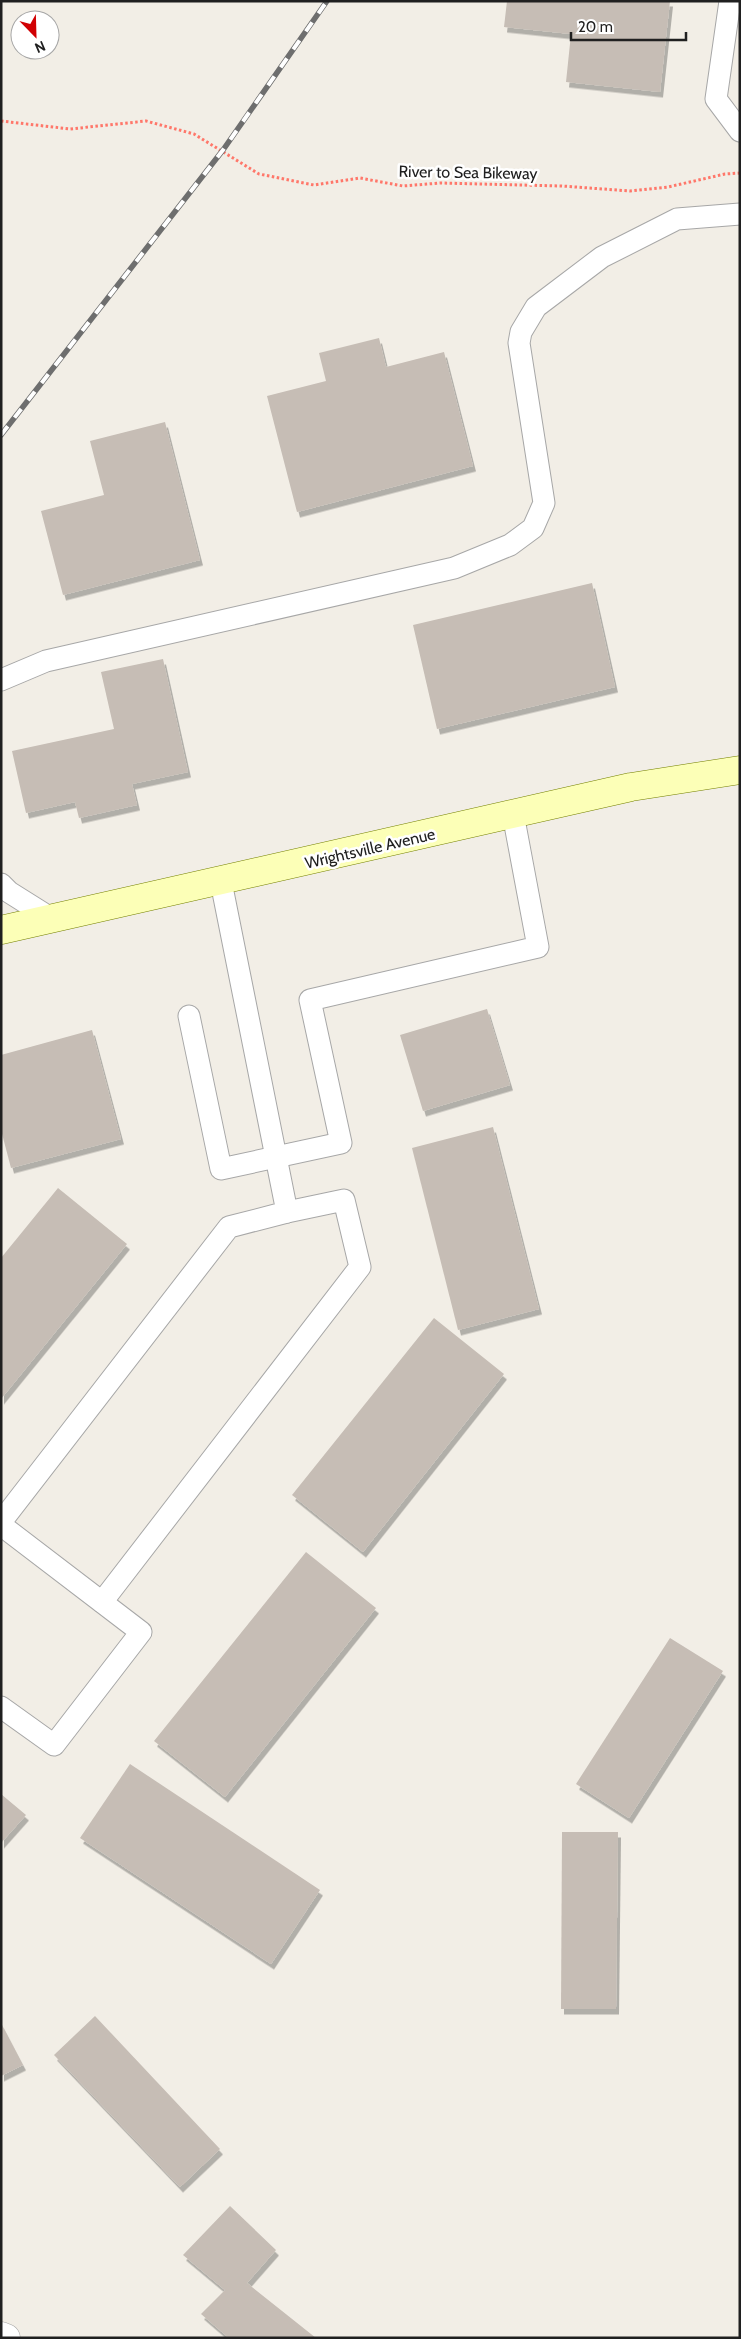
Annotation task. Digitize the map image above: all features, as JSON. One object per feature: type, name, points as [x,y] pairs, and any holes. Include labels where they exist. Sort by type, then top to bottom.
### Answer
[{"type":"street","name":"Wrightsville Avenue","points":[[1,930],[221,882],[631,787],[740,770]]},
{"type":"street","points":[[1,2336],[6,2338]]},
{"type":"lane","points":[[730,1],[716,99],[740,130]]},
{"type":"lane","points":[[1,680],[46,661],[454,568],[510,545],[533,528],[544,503],[519,343],[521,332],[536,307],[602,257],[676,218],[740,214]]},
{"type":"lane","points":[[188,1016],[221,1169],[341,1143],[310,1000],[538,947],[513,814]]},
{"type":"lane","points":[[221,882],[287,1212]]},
{"type":"lane","points":[[1,884],[9,892],[52,919]]},
{"type":"lane","points":[[1,1707],[54,1745],[142,1632],[102,1602],[1,1523],[229,1227],[344,1200],[360,1267],[102,1602]]},
{"type":"path","name":"River to Sea Bikeway","points":[[1,122],[70,129],[146,121],[194,134],[259,174],[314,185],[360,178],[404,186],[450,183],[562,186],[630,191],[668,187],[725,174],[740,173]]},
{"type":"building","points":[[507,1],[670,1],[660,92],[566,82],[571,34],[504,27]]},
{"type":"building","points":[[379,338],[386,367],[444,352],[473,466],[297,512],[267,396],[326,381],[319,353]]},
{"type":"building","points":[[165,422],[200,560],[63,595],[41,511],[104,495],[90,441]]},
{"type":"building","points":[[592,583],[615,687],[437,729],[413,625]]},
{"type":"building","points":[[163,659],[188,772],[132,784],[137,805],[79,818],[75,802],[26,813],[12,751],[114,729],[101,672]]},
{"type":"building","points":[[487,1009],[510,1085],[423,1111],[400,1035]]},
{"type":"building","points":[[92,1030],[121,1139],[11,1168],[1,1130],[1,1055]]},
{"type":"building","points":[[493,1127],[539,1309],[458,1330],[412,1148]]},
{"type":"building","points":[[58,1188],[127,1244],[1,1399],[1,1258]]},
{"type":"building","points":[[434,1318],[504,1374],[363,1552],[292,1495]]},
{"type":"building","points":[[306,1552],[376,1608],[225,1797],[154,1741]]},
{"type":"building","points":[[670,1638],[723,1671],[629,1818],[576,1784]]},
{"type":"building","points":[[130,1764],[320,1890],[271,1964],[80,1838]]},
{"type":"building","points":[[1,1794],[26,1815],[1,1843]]},
{"type":"building","points":[[562,1832],[618,1832],[616,2009],[561,2009]]},
{"type":"building","points":[[95,2016],[220,2149],[180,2187],[54,2055]]},
{"type":"building","points":[[1,2023],[23,2065],[1,2076]]},
{"type":"building","points":[[230,2206],[276,2250],[247,2283],[316,2338],[229,2338],[201,2314],[225,2290],[183,2255]]},
{"type":"railway","points":[[1,435],[223,150],[327,1]]}]
